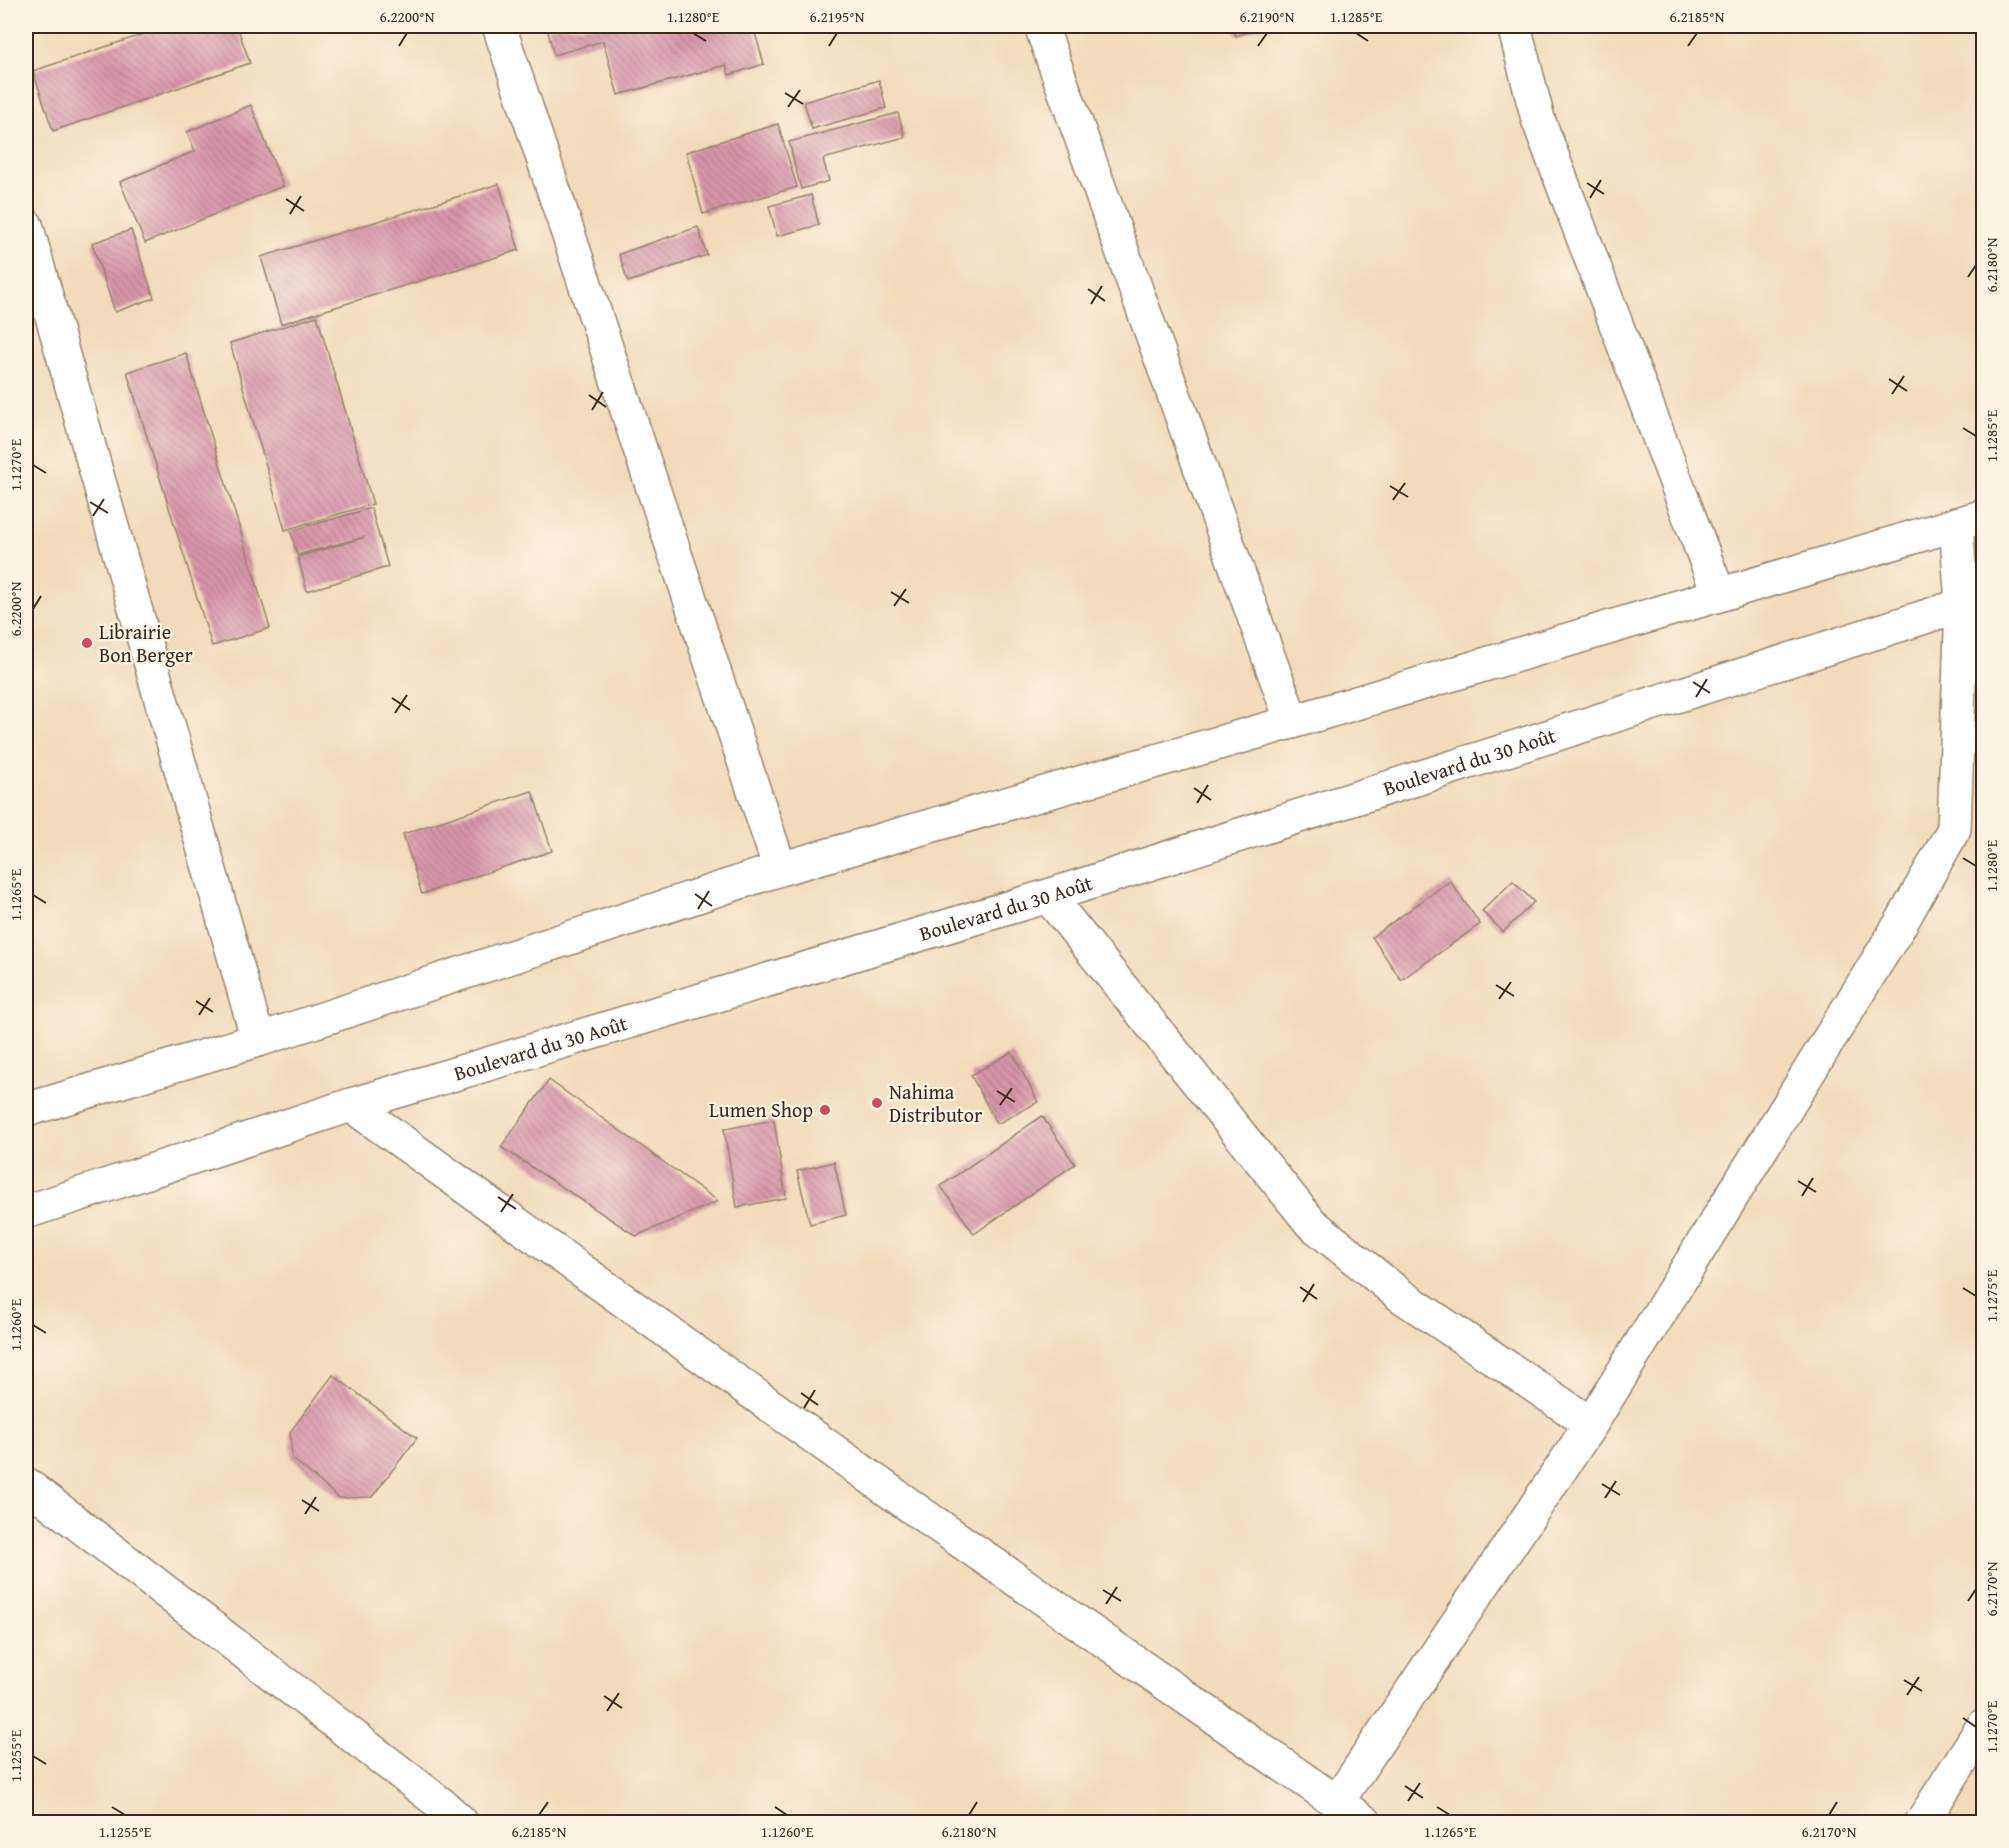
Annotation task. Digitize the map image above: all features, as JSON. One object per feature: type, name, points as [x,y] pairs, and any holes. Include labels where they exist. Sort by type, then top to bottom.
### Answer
[{"type":"main road","points":[[499,26],[780,869]]},
{"type":"main road","points":[[1041,26],[1292,722]]},
{"type":"main road","points":[[1514,26],[1538,118],[1719,595]]},
{"type":"main road","points":[[26,225],[258,1040]]},
{"type":"main road","points":[[26,1110],[258,1040],[780,869],[1292,722],[1970,520],[1973,601],[1954,830],[1901,923],[1591,1424],[1337,1802]]},
{"type":"main road","name":"Boulevard du 30 Août","points":[[26,1212],[351,1105],[1048,896],[1973,601]]},
{"type":"main road","points":[[1048,896],[1311,1223],[1400,1295],[1591,1424]]},
{"type":"main road","points":[[351,1105],[926,1517],[1365,1822]]},
{"type":"main road","points":[[26,1484],[440,1816]]},
{"type":"main road","points":[[1922,1822],[1983,1725]]},
{"type":"building","points":[[168,26],[237,26],[250,63],[53,131],[33,71]]},
{"type":"building","points":[[554,26],[753,26],[764,64],[729,75],[726,65],[618,95],[603,41],[554,55],[547,28]]},
{"type":"building","points":[[1232,26],[1267,26],[1236,36]]},
{"type":"building","points":[[879,80],[886,108],[812,129],[804,102]]},
{"type":"building","points":[[251,105],[283,186],[145,243],[120,182],[195,151],[187,132]]},
{"type":"building","points":[[898,113],[905,137],[823,159],[829,181],[801,189],[789,142]]},
{"type":"building","points":[[778,124],[797,187],[703,214],[686,152]]},
{"type":"building","points":[[499,184],[519,250],[281,324],[261,257]]},
{"type":"building","points":[[811,195],[819,225],[777,236],[769,206]]},
{"type":"building","points":[[698,227],[707,255],[628,282],[619,254]]},
{"type":"building","points":[[131,230],[154,298],[115,312],[92,243]]},
{"type":"building","points":[[317,316],[373,504],[285,530],[230,343]]},
{"type":"building","points":[[186,353],[270,628],[212,646],[127,372]]},
{"type":"building","points":[[371,508],[388,567],[307,591],[298,557],[365,537],[297,555],[291,531]]},
{"type":"building","points":[[532,791],[552,851],[422,894],[403,834]]},
{"type":"building","points":[[1450,881],[1480,924],[1401,980],[1372,937]]},
{"type":"building","points":[[1513,881],[1534,902],[1503,932],[1482,911]]},
{"type":"building","points":[[1012,1052],[1038,1102],[997,1124],[971,1075]]},
{"type":"building","points":[[549,1080],[718,1201],[636,1236],[501,1147]]},
{"type":"building","points":[[1042,1116],[1075,1164],[974,1234],[941,1186]]},
{"type":"building","points":[[774,1120],[786,1198],[737,1207],[724,1129]]},
{"type":"building","points":[[834,1162],[846,1215],[810,1224],[797,1171]]},
{"type":"building","points":[[333,1375],[417,1438],[372,1497],[339,1498],[292,1458],[290,1432]]},
{"type":"place","name":"Librairie Bon Berger","points":[[87,643]]},
{"type":"place","name":"Nahima Distributor","points":[[877,1103]]},
{"type":"place","name":"Lumen Shop","points":[[825,1110]]}]
